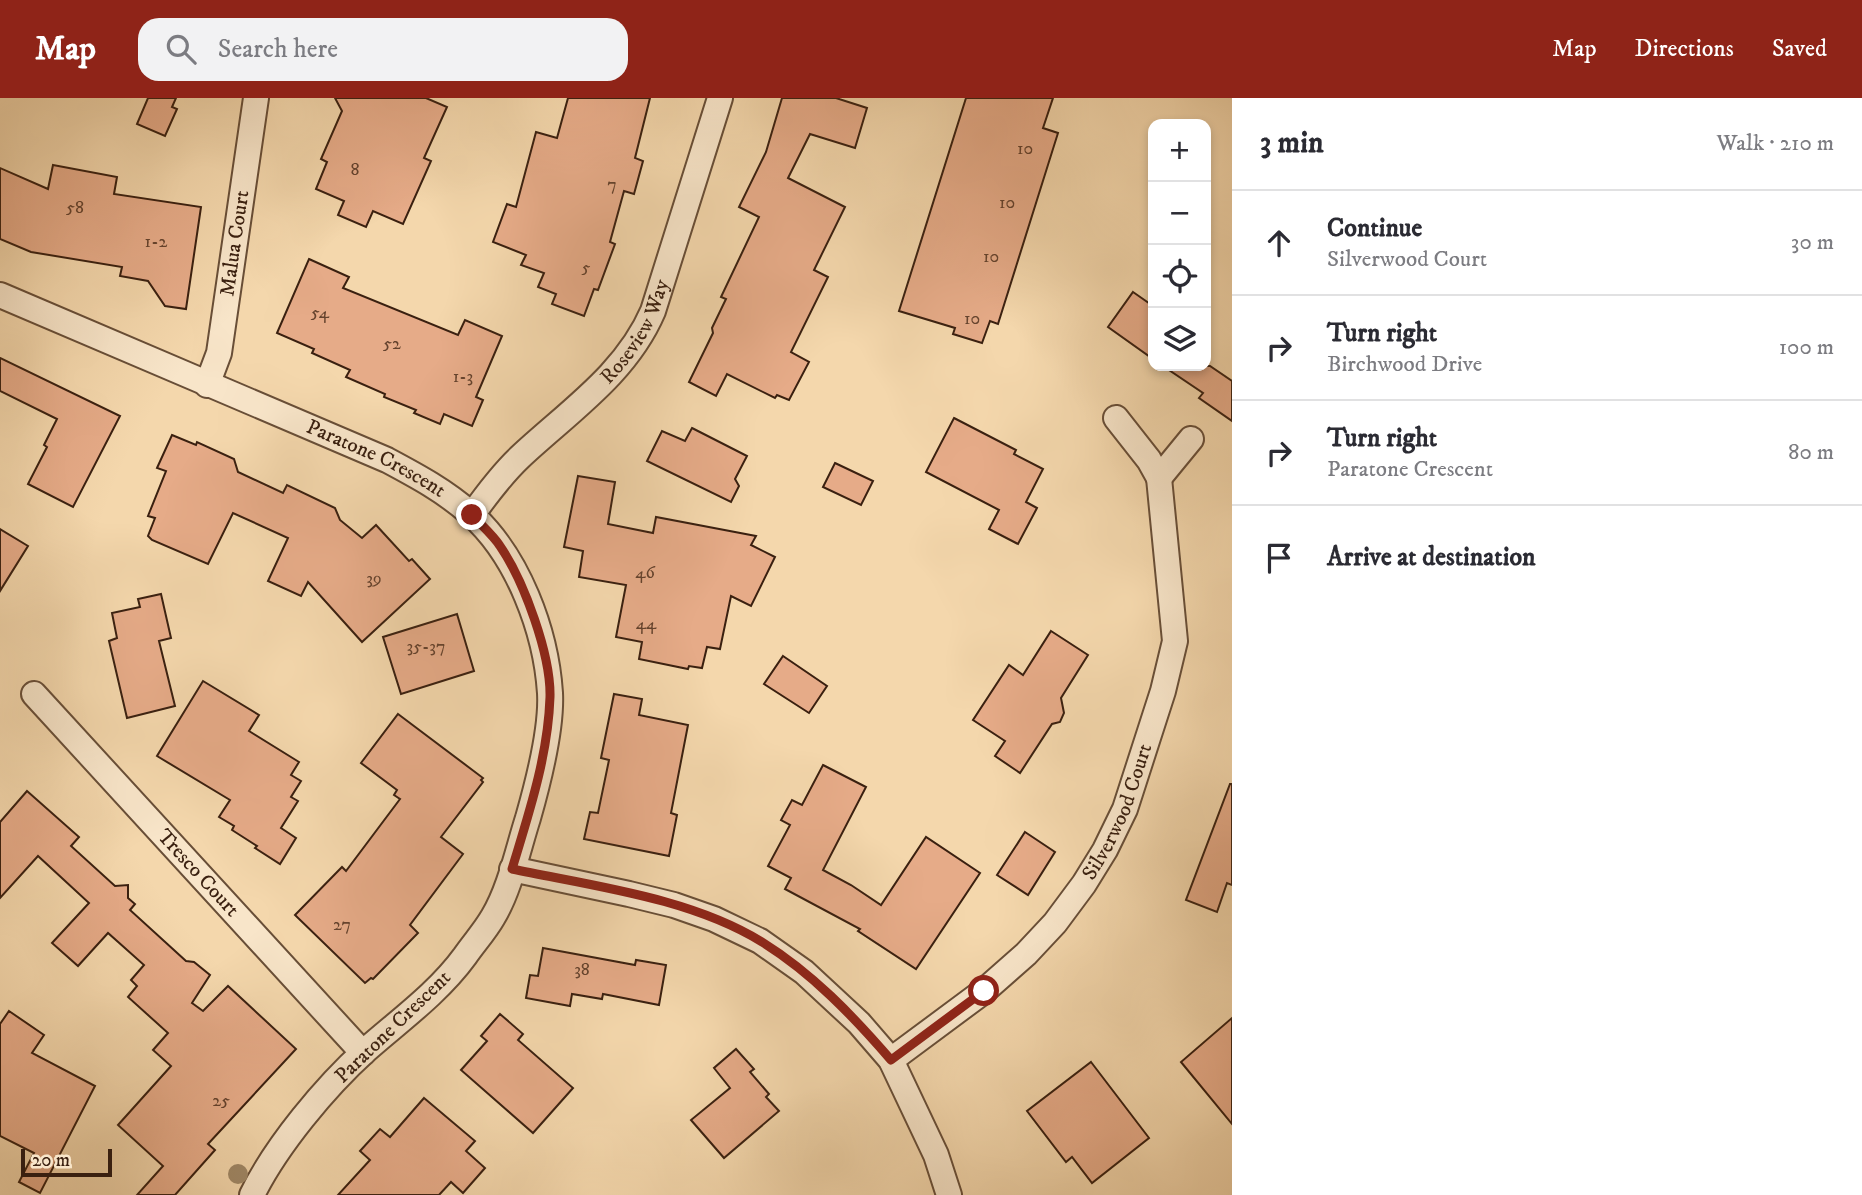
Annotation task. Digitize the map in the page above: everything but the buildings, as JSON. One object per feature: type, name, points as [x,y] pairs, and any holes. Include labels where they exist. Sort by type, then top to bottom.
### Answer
[{"type":"street","name":"Malua Court","points":[[207,385],[219,353],[256,98]]},
{"type":"street","name":"Roseview Way","points":[[472,515],[519,458],[603,383],[643,335],[720,98]]},
{"type":"street","name":"Paratone Crescent","points":[[0,295],[387,460],[431,483],[472,515],[500,545],[522,583],[542,644],[550,695],[546,738],[535,794],[494,916],[463,959],[427,998],[363,1053],[302,1118],[262,1175],[252,1195]]},
{"type":"street","name":"Silverwood Court","points":[[891,1060],[984,991],[1026,954],[1055,923],[1105,850],[1125,809],[1163,691],[1175,641],[1159,478],[1149,460],[1116,418]]},
{"type":"street","points":[[1159,478],[1191,439]]},
{"type":"street","name":"Tresco Court","points":[[34,694],[363,1053]]},
{"type":"street","points":[[512,869],[674,905],[715,919],[760,941],[804,972],[859,1023],[891,1060],[936,1155],[949,1195]]},
{"type":"route","points":[[472,515],[500,545],[522,583],[542,644],[550,695],[546,738],[535,794],[512,869],[674,905],[715,919],[760,941],[804,972],[859,1023],[891,1060],[984,991]]}]
